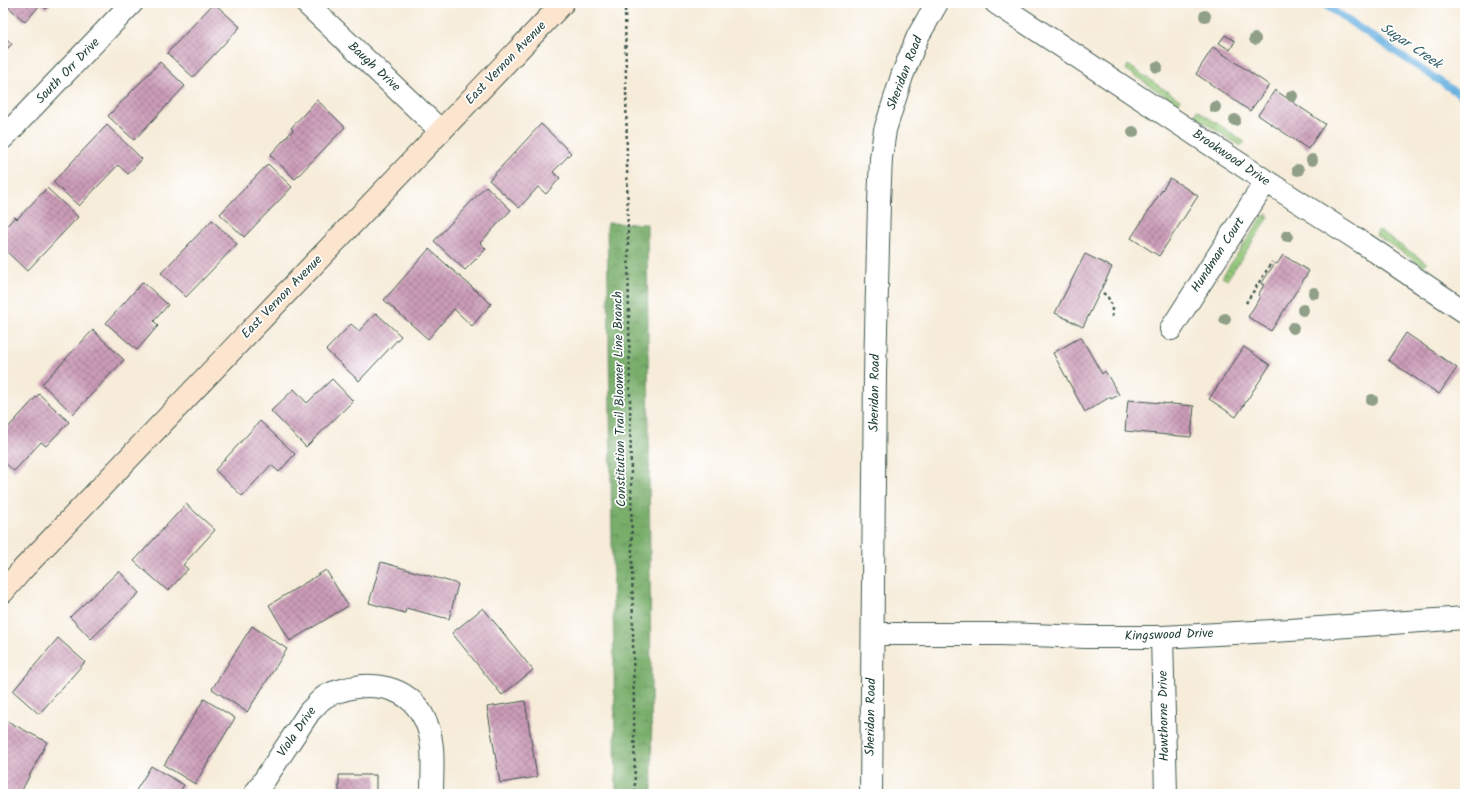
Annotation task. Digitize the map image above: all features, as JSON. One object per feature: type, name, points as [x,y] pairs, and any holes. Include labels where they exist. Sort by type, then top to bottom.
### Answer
[{"type":"main road","name":"East Vernon Avenue","points":[[3,592],[38,552],[563,3]]},
{"type":"street","name":"South Orr Drive","points":[[3,138],[132,3]]},
{"type":"street","name":"Baugh Drive","points":[[306,3],[441,131]]},
{"type":"street","name":"Sheridan Road","points":[[870,794],[875,374],[881,158],[887,123],[902,76],[918,36],[938,3]]},
{"type":"street","name":"Brookwood Drive","points":[[996,3],[1465,312]]},
{"type":"street","name":"Hundman Court","points":[[1171,329],[1266,181]]},
{"type":"street","name":"Kingswood Drive","points":[[873,634],[1000,634],[1086,637],[1162,637],[1465,618]]},
{"type":"street","name":"Hawthorne Drive","points":[[1162,637],[1166,794]]},
{"type":"street","name":"Viola Drive","points":[[255,794],[310,711],[321,699],[332,693],[363,685],[378,685],[399,692],[414,703],[423,715],[428,728],[431,744],[432,794]]},
{"type":"path","name":"Constitution Trail Bloomer Line Branch","points":[[625,3],[635,794]]},
{"type":"path","points":[[1246,303],[1272,262]]},
{"type":"path","points":[[1103,294],[1108,297],[1111,302],[1112,320]]},
{"type":"green space","points":[[1128,65],[1180,100],[1177,104],[1126,70]]},
{"type":"green space","points":[[1197,110],[1245,142],[1240,146],[1195,116]]},
{"type":"green space","points":[[1267,214],[1269,217],[1227,280],[1222,277],[1261,219]]},
{"type":"green space","points":[[607,223],[647,224],[652,794],[616,794]]},
{"type":"green space","points":[[1378,230],[1427,263],[1423,266],[1376,235]]},
{"type":"building","points":[[4,3],[52,3],[46,9],[41,4],[25,22]]},
{"type":"building","points":[[214,3],[240,27],[193,77],[167,53]]},
{"type":"building","points":[[3,35],[12,44],[3,53]]},
{"type":"building","points":[[1225,35],[1235,41],[1230,50],[1219,43]]},
{"type":"building","points":[[1213,47],[1269,85],[1250,111],[1196,74]]},
{"type":"building","points":[[160,62],[185,86],[134,140],[108,116]]},
{"type":"building","points":[[1275,90],[1325,124],[1308,149],[1258,115]]},
{"type":"building","points":[[317,100],[345,127],[295,179],[270,155],[293,130],[291,128]]},
{"type":"building","points":[[541,124],[571,153],[553,172],[560,178],[546,194],[538,187],[519,208],[489,180]]},
{"type":"building","points":[[107,125],[142,159],[128,174],[118,165],[79,206],[53,182]]},
{"type":"building","points":[[268,164],[292,187],[244,237],[220,214]]},
{"type":"building","points":[[1170,178],[1198,196],[1159,256],[1131,238]]},
{"type":"building","points":[[486,186],[511,210],[480,243],[486,249],[465,270],[434,241]]},
{"type":"building","points":[[47,188],[78,217],[27,271],[3,248],[3,230],[15,217],[17,219]]},
{"type":"building","points":[[212,220],[237,244],[186,297],[161,273]]},
{"type":"building","points":[[429,249],[491,304],[472,326],[454,309],[428,339],[384,300]]},
{"type":"building","points":[[1085,254],[1112,267],[1083,327],[1055,313]]},
{"type":"building","points":[[1283,255],[1309,271],[1271,331],[1248,317],[1260,297],[1258,295],[1264,285],[1261,284],[1275,263],[1277,264]]},
{"type":"building","points":[[143,282],[168,305],[154,321],[158,326],[137,350],[106,323]]},
{"type":"building","points":[[376,313],[401,336],[359,381],[326,350],[351,324],[359,331]]},
{"type":"building","points":[[93,330],[124,360],[73,414],[42,384]]},
{"type":"building","points":[[1406,333],[1457,368],[1439,394],[1388,360]]},
{"type":"building","points":[[1081,337],[1102,374],[1105,371],[1119,395],[1111,399],[1110,397],[1085,412],[1053,353]]},
{"type":"building","points":[[1244,347],[1270,365],[1236,417],[1209,399]]},
{"type":"building","points":[[332,379],[353,401],[306,447],[271,411],[294,389],[307,403]]},
{"type":"building","points":[[39,394],[69,422],[46,446],[41,442],[14,471],[3,461],[3,433]]},
{"type":"building","points":[[1128,400],[1194,406],[1191,437],[1125,431]]},
{"type":"building","points":[[260,421],[295,454],[279,472],[271,465],[242,496],[215,470]]},
{"type":"building","points":[[186,504],[215,530],[183,565],[188,569],[168,591],[134,561]]},
{"type":"building","points":[[381,562],[458,584],[449,619],[406,608],[405,613],[369,603]]},
{"type":"building","points":[[326,570],[348,606],[290,641],[269,605]]},
{"type":"building","points":[[119,571],[139,593],[91,639],[70,617]]},
{"type":"building","points":[[483,608],[533,670],[502,695],[452,633]]},
{"type":"building","points":[[252,626],[287,649],[247,712],[212,689]]},
{"type":"building","points":[[58,638],[85,662],[39,714],[13,691]]},
{"type":"building","points":[[204,699],[235,718],[195,784],[164,765]]},
{"type":"building","points":[[525,701],[537,777],[500,783],[487,707]]},
{"type":"building","points":[[3,719],[47,742],[20,794],[11,794],[3,790]]},
{"type":"building","points":[[151,766],[184,785],[178,794],[134,794]]},
{"type":"building","points":[[339,775],[376,775],[376,794],[339,794]]},
{"type":"waterway","name":"Sugar Creek","points":[[1322,3],[1465,98]]}]
